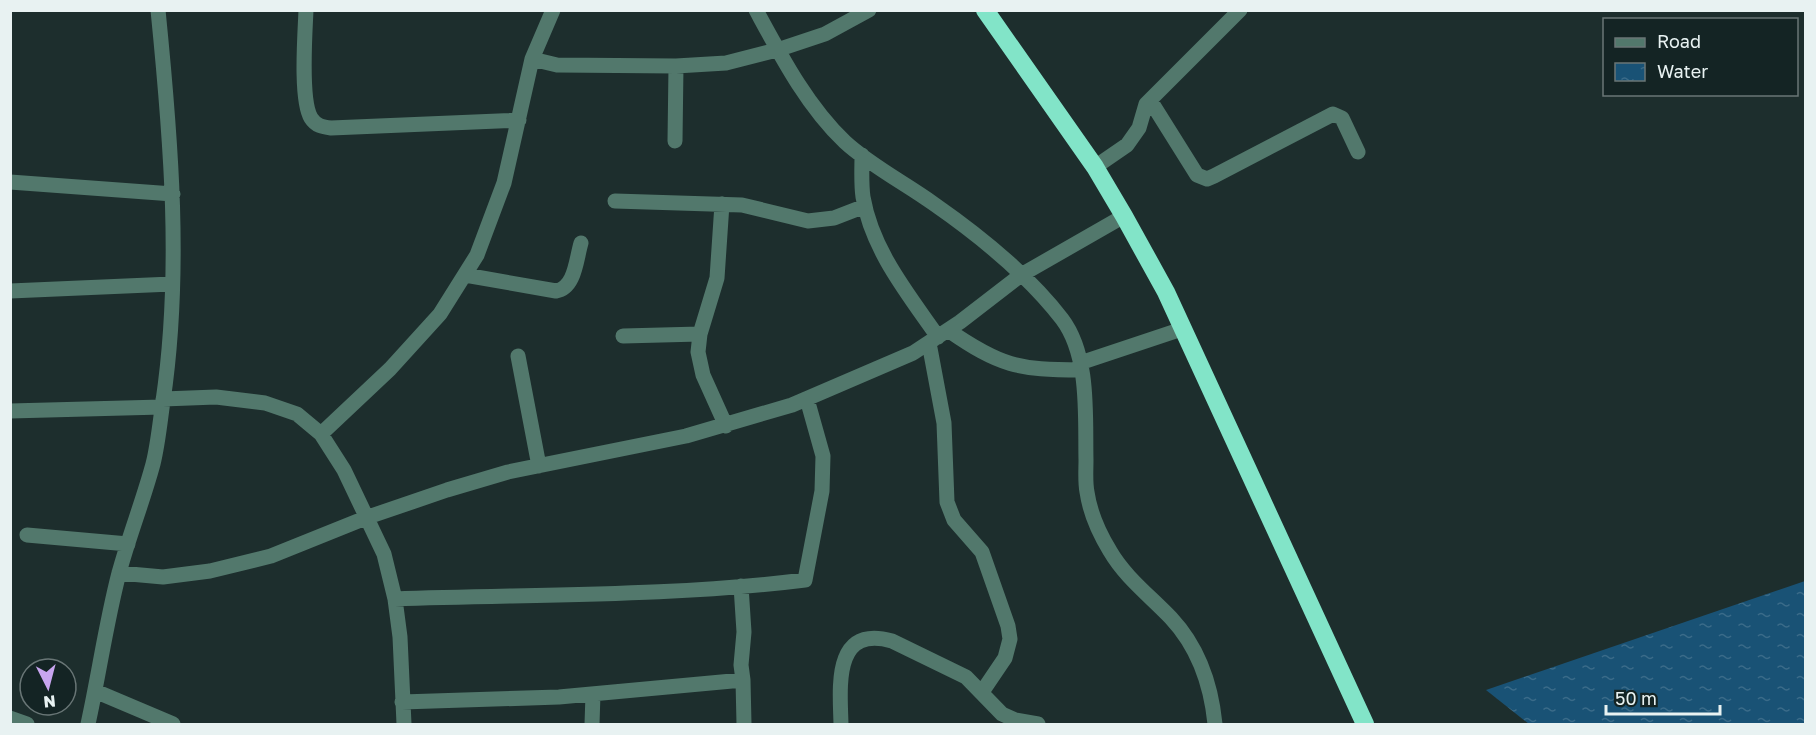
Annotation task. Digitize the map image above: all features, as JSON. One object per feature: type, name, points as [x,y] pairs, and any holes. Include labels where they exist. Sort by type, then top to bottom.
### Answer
[{"type":"highway","points":[[985,10],[1095,167],[1166,292],[1365,724]]},
{"type":"street","points":[[88,724],[105,631],[119,573],[153,463],[163,403],[172,284],[172,194],[169,113],[158,10]]},
{"type":"street","points":[[306,10],[305,95],[307,111],[319,126],[331,128],[519,120]]},
{"type":"street","points":[[321,434],[397,362],[440,314],[477,255],[504,183],[532,59],[553,10]]},
{"type":"street","points":[[756,10],[777,50],[817,110],[845,142],[943,211],[1021,275],[1063,321],[1077,351],[1084,387],[1086,491],[1094,520],[1110,553],[1137,585],[1172,620],[1195,651],[1206,673],[1213,702],[1215,724]]},
{"type":"street","points":[[532,59],[558,65],[676,66],[726,63],[777,50],[825,34],[869,10]]},
{"type":"street","points":[[1095,167],[1127,145],[1139,128],[1146,104],[1240,10]]},
{"type":"street","points":[[675,141],[676,66]]},
{"type":"street","points":[[1150,100],[1191,168],[1202,178],[1207,179],[1214,176],[1333,114],[1342,118],[1358,152]]},
{"type":"street","points":[[862,155],[865,207],[889,266],[938,336],[947,502],[954,520],[982,552],[1008,626],[1010,639],[1005,658],[982,692]]},
{"type":"street","points":[[10,182],[172,194]]},
{"type":"street","points":[[615,201],[722,204],[758,208],[808,221],[834,218],[865,207]]},
{"type":"street","points":[[722,204],[717,278],[700,334],[698,352],[726,426]]},
{"type":"street","points":[[119,573],[163,577],[210,571],[271,556],[368,517],[508,472],[686,436],[726,426],[807,399],[913,353],[1021,275],[1124,216]]},
{"type":"street","points":[[465,275],[555,291],[562,290],[570,281],[580,243]]},
{"type":"street","points":[[10,291],[172,284]]},
{"type":"street","points":[[938,336],[1015,366],[1042,370],[1080,366],[1182,329]]},
{"type":"street","points":[[623,336],[700,334]]},
{"type":"street","points":[[518,356],[539,466]]},
{"type":"street","points":[[10,411],[163,403],[216,397],[265,404],[297,414],[321,434],[344,470],[384,554],[395,599],[400,637],[404,724]]},
{"type":"street","points":[[395,599],[620,593],[804,580],[822,491],[823,456],[807,399]]},
{"type":"street","points":[[27,535],[128,544]]},
{"type":"street","points":[[741,586],[744,632],[741,665],[744,724]]},
{"type":"street","points":[[841,724],[839,678],[843,662],[855,644],[871,638],[892,640],[966,678],[1002,714],[1015,720],[1038,724]]},
{"type":"street","points":[[402,702],[592,694],[743,680]]},
{"type":"street","points":[[95,691],[173,724]]},
{"type":"street","points":[[592,694],[592,724]]},
{"type":"street","points":[[10,718],[27,724]]},
{"type":"water","points":[[1805,581],[1805,724],[1529,724],[1486,690]]}]
